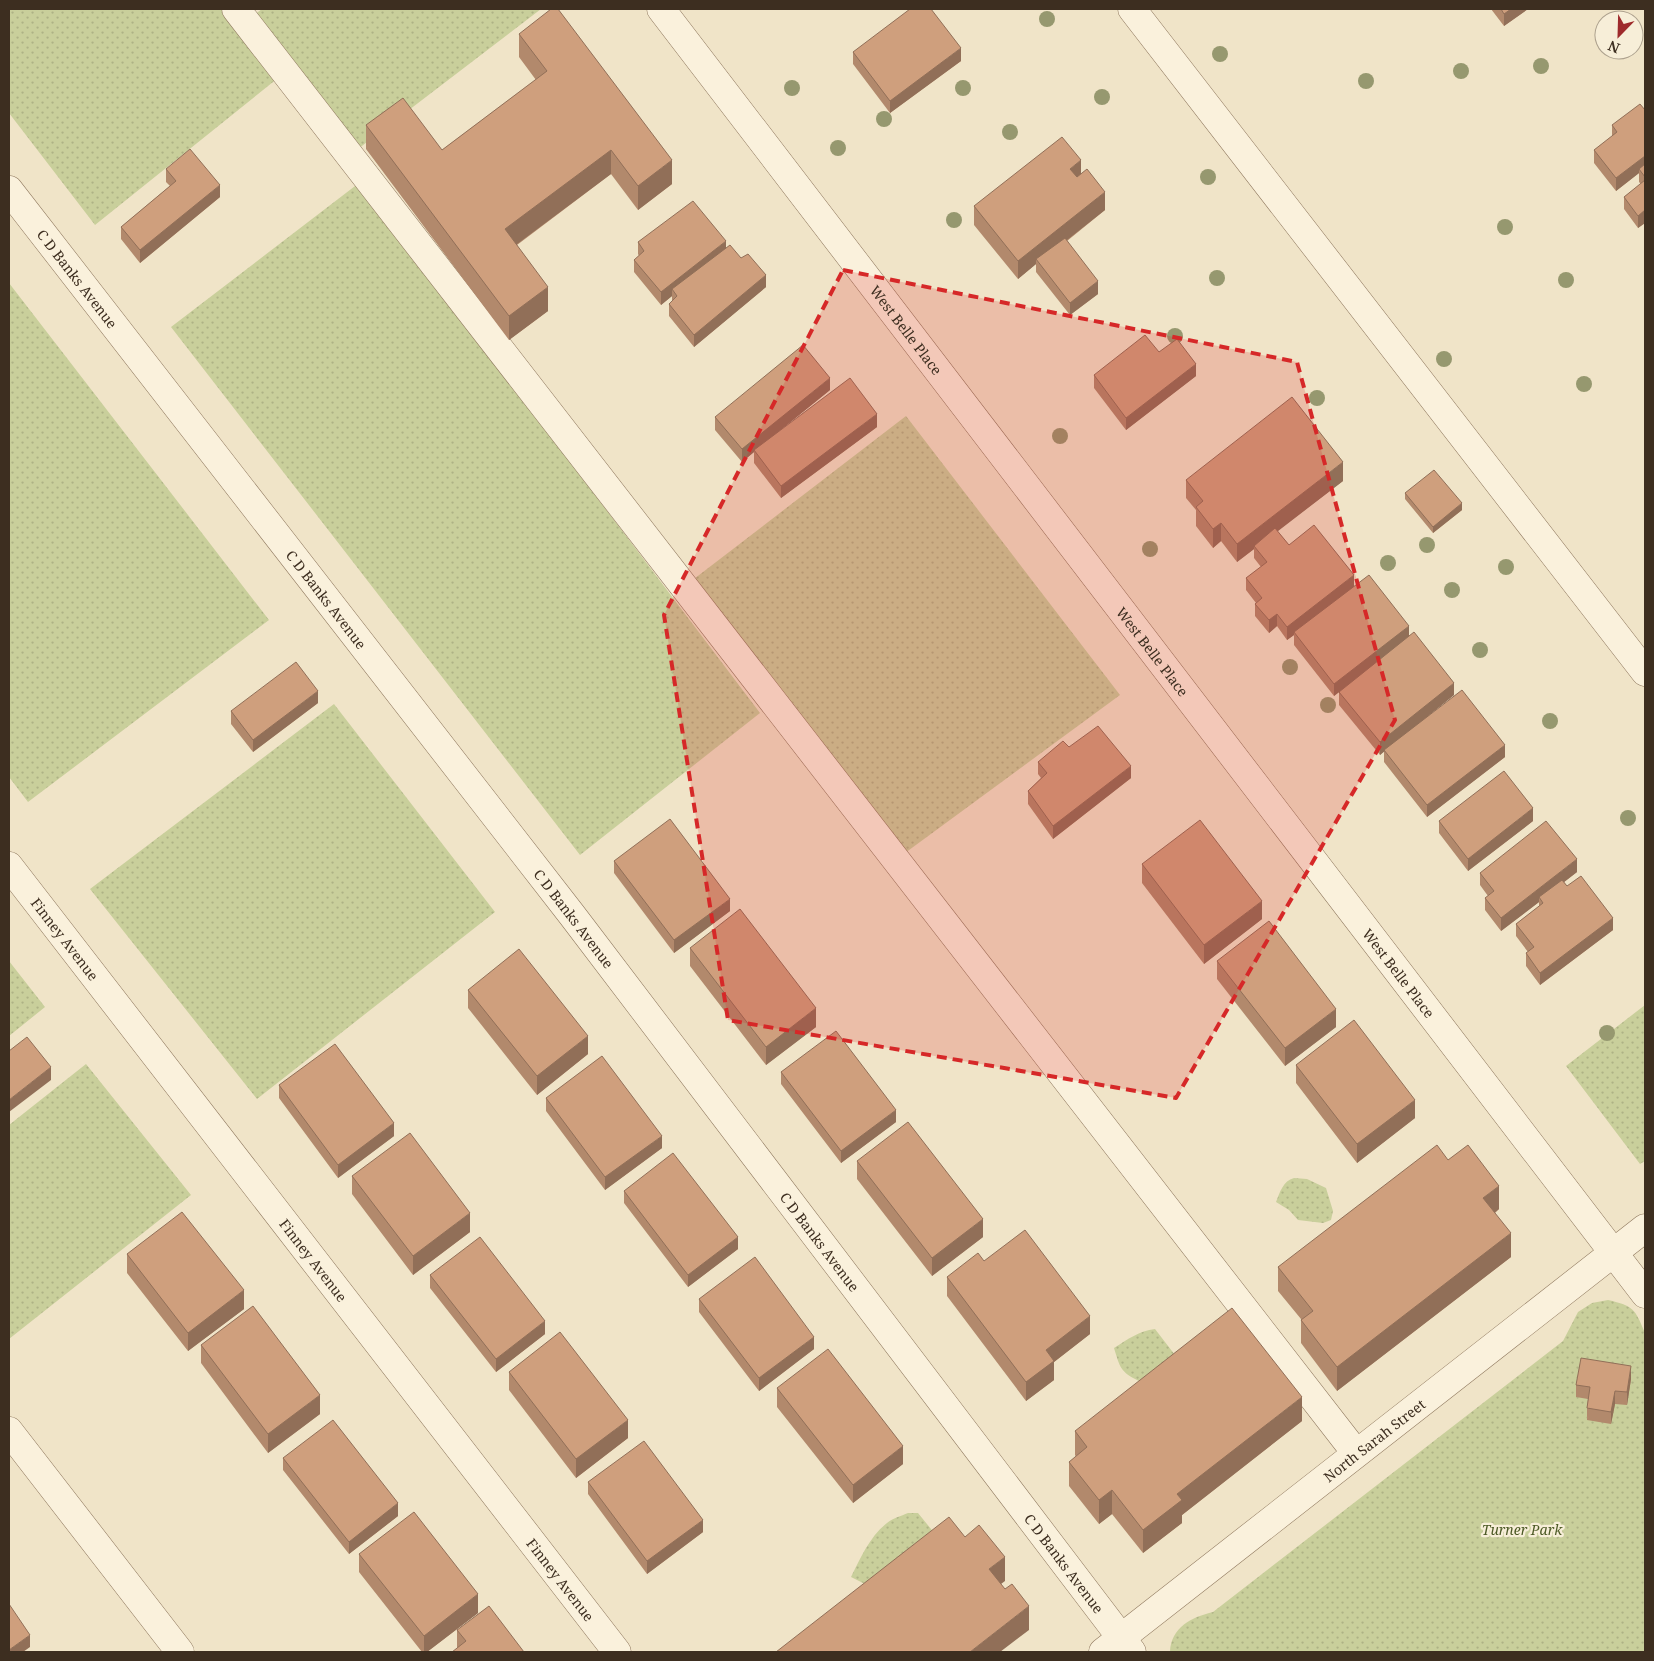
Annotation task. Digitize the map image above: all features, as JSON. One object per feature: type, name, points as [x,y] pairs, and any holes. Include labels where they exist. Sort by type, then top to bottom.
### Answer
[{"type":"street","points":[[236,9],[1356,1453]]},
{"type":"street","name":"West Belle Place","points":[[660,9],[1645,1294]]},
{"type":"street","points":[[1132,9],[1645,672]]},
{"type":"street","name":"C D Banks Avenue","points":[[9,190],[572,915],[1119,1647]]},
{"type":"street","name":"Finney Avenue","points":[[9,866],[617,1652]]},
{"type":"street","name":"North Sarah Street","points":[[1119,1647],[1356,1453],[1645,1228]]},
{"type":"street","points":[[9,1431],[180,1652]]},
{"type":"highlighted area","points":[[843,270],[1297,362],[1395,720],[1176,1098],[728,1020],[664,615]]},
{"type":"green space","points":[[9,9],[223,9],[278,78],[95,225],[9,113]]},
{"type":"green space","points":[[262,9],[541,9],[354,152],[250,18]]},
{"type":"green space","points":[[359,183],[760,713],[580,855],[171,327]]},
{"type":"green space","points":[[9,283],[269,620],[28,802],[9,777]]},
{"type":"green space","points":[[906,416],[1120,695],[905,853],[690,582]]},
{"type":"green space","points":[[334,704],[495,912],[257,1099],[90,889]]},
{"type":"green space","points":[[9,961],[45,1007],[9,1036]]},
{"type":"green space","points":[[1645,1005],[1645,1161],[1640,1164],[1566,1066]]},
{"type":"green space","points":[[86,1064],[191,1195],[9,1339],[9,1125]]},
{"type":"green space","points":[[1294,1178],[1307,1179],[1326,1188],[1333,1211],[1331,1220],[1323,1223],[1298,1220],[1289,1210],[1276,1202],[1285,1184]]},
{"type":"green space","name":"Turner Park","points":[[1608,1300],[1623,1304],[1632,1310],[1639,1319],[1645,1333],[1645,1652],[1170,1652],[1174,1636],[1184,1624],[1213,1612],[1563,1341],[1578,1312],[1592,1303]]},
{"type":"green space","points":[[1155,1329],[1175,1355],[1139,1381],[1124,1372],[1114,1348],[1139,1334]]},
{"type":"green space","points":[[908,1513],[918,1513],[944,1545],[867,1585],[851,1577],[875,1534],[889,1521]]},
{"type":"building","points":[[551,9],[558,9],[672,160],[638,186],[611,150],[505,229],[548,287],[509,316],[366,125],[403,98],[442,150],[547,71],[519,34]]},
{"type":"building","points":[[910,9],[931,9],[961,48],[890,101],[853,52]]},
{"type":"building","points":[[1501,9],[1511,9],[1504,14]]},
{"type":"building","points":[[1640,104],[1645,110],[1645,156],[1616,178],[1594,150],[1617,132],[1612,125]]},
{"type":"building","points":[[1062,137],[1081,160],[1070,169],[1077,177],[1087,169],[1105,192],[1018,261],[974,206]]},
{"type":"building","points":[[190,149],[220,185],[140,250],[121,227],[176,181],[166,169]]},
{"type":"building","points":[[1645,164],[1645,177],[1639,169]]},
{"type":"building","points":[[1645,180],[1645,210],[1638,216],[1624,197]]},
{"type":"building","points":[[693,201],[726,241],[661,292],[634,260],[644,251],[638,242]]},
{"type":"building","points":[[1065,238],[1098,281],[1070,303],[1036,259]]},
{"type":"building","points":[[730,245],[741,258],[748,254],[766,275],[694,335],[669,304],[677,296],[672,289]]},
{"type":"building","points":[[1145,335],[1159,352],[1177,339],[1196,364],[1126,418],[1094,375]]},
{"type":"building","points":[[803,345],[830,378],[742,449],[715,417]]},
{"type":"building","points":[[850,378],[877,414],[781,486],[754,450]]},
{"type":"building","points":[[1292,397],[1343,462],[1237,544],[1221,523],[1213,529],[1196,507],[1203,501],[1186,480]]},
{"type":"building","points":[[1434,470],[1462,503],[1433,527],[1405,493]]},
{"type":"building","points":[[1314,525],[1354,575],[1287,627],[1277,614],[1269,620],[1255,604],[1262,598],[1246,578],[1267,562],[1254,546],[1275,528],[1289,545]]},
{"type":"building","points":[[1369,575],[1409,626],[1334,684],[1294,632]]},
{"type":"building","points":[[1414,632],[1454,683],[1380,742],[1339,692]]},
{"type":"building","points":[[296,662],[318,691],[253,740],[231,711]]},
{"type":"building","points":[[1462,690],[1505,745],[1427,805],[1384,750]]},
{"type":"building","points":[[1098,726],[1131,766],[1053,826],[1028,791],[1047,773],[1038,762],[1063,741],[1069,747]]},
{"type":"building","points":[[1504,771],[1533,808],[1468,859],[1439,821]]},
{"type":"building","points":[[670,819],[730,899],[674,940],[614,861]]},
{"type":"building","points":[[1200,820],[1262,901],[1204,945],[1142,864]]},
{"type":"building","points":[[1546,821],[1577,859],[1501,918],[1485,898],[1494,891],[1480,873]]},
{"type":"building","points":[[1581,876],[1613,918],[1540,973],[1526,953],[1534,947],[1516,924],[1543,903],[1539,897],[1562,880],[1567,886]]},
{"type":"building","points":[[740,909],[816,1008],[766,1047],[690,948]]},
{"type":"building","points":[[1269,921],[1336,1009],[1285,1048],[1217,961]]},
{"type":"building","points":[[519,949],[588,1036],[537,1076],[468,990]]},
{"type":"building","points":[[1354,1020],[1415,1100],[1357,1144],[1296,1065]]},
{"type":"building","points":[[836,1031],[896,1110],[841,1151],[781,1072]]},
{"type":"building","points":[[27,1037],[51,1067],[9,1100],[9,1051]]},
{"type":"building","points":[[335,1044],[394,1123],[338,1165],[279,1085]]},
{"type":"building","points":[[602,1056],[662,1136],[605,1177],[546,1098]]},
{"type":"building","points":[[908,1122],[983,1219],[932,1258],[857,1161]]},
{"type":"building","points":[[410,1133],[470,1213],[413,1256],[352,1176]]},
{"type":"building","points":[[1437,1145],[1448,1160],[1468,1145],[1499,1186],[1483,1198],[1511,1233],[1337,1367],[1301,1320],[1313,1311],[1278,1267]]},
{"type":"building","points":[[673,1153],[738,1237],[688,1275],[624,1191]]},
{"type":"building","points":[[182,1212],[244,1290],[188,1333],[127,1254]]},
{"type":"building","points":[[1025,1230],[1090,1316],[1046,1350],[1054,1361],[1026,1382],[947,1277],[978,1253],[984,1261]]},
{"type":"building","points":[[480,1237],[545,1321],[496,1359],[430,1275]]},
{"type":"building","points":[[755,1257],[814,1337],[759,1378],[699,1299]]},
{"type":"building","points":[[253,1306],[320,1395],[268,1434],[201,1345]]},
{"type":"building","points":[[1232,1308],[1302,1397],[1177,1494],[1182,1500],[1143,1530],[1112,1490],[1099,1500],[1069,1462],[1087,1447],[1075,1431]]},
{"type":"building","points":[[560,1332],[628,1420],[576,1459],[509,1372]]},
{"type":"building","points":[[828,1349],[903,1446],[853,1485],[777,1388]]},
{"type":"building","points":[[1581,1358],[1631,1366],[1627,1392],[1615,1391],[1611,1412],[1587,1408],[1590,1387],[1576,1385]]},
{"type":"building","points":[[333,1420],[398,1503],[349,1542],[283,1458]]},
{"type":"building","points":[[644,1441],[703,1520],[647,1561],[588,1482]]},
{"type":"building","points":[[414,1512],[478,1594],[424,1636],[359,1554]]},
{"type":"building","points":[[949,1517],[965,1537],[979,1525],[1005,1557],[989,1569],[1005,1589],[1012,1584],[1029,1606],[970,1652],[776,1652]]},
{"type":"building","points":[[9,1604],[30,1635],[9,1650]]},
{"type":"building","points":[[489,1606],[524,1652],[452,1652],[466,1641],[457,1630]]}]
